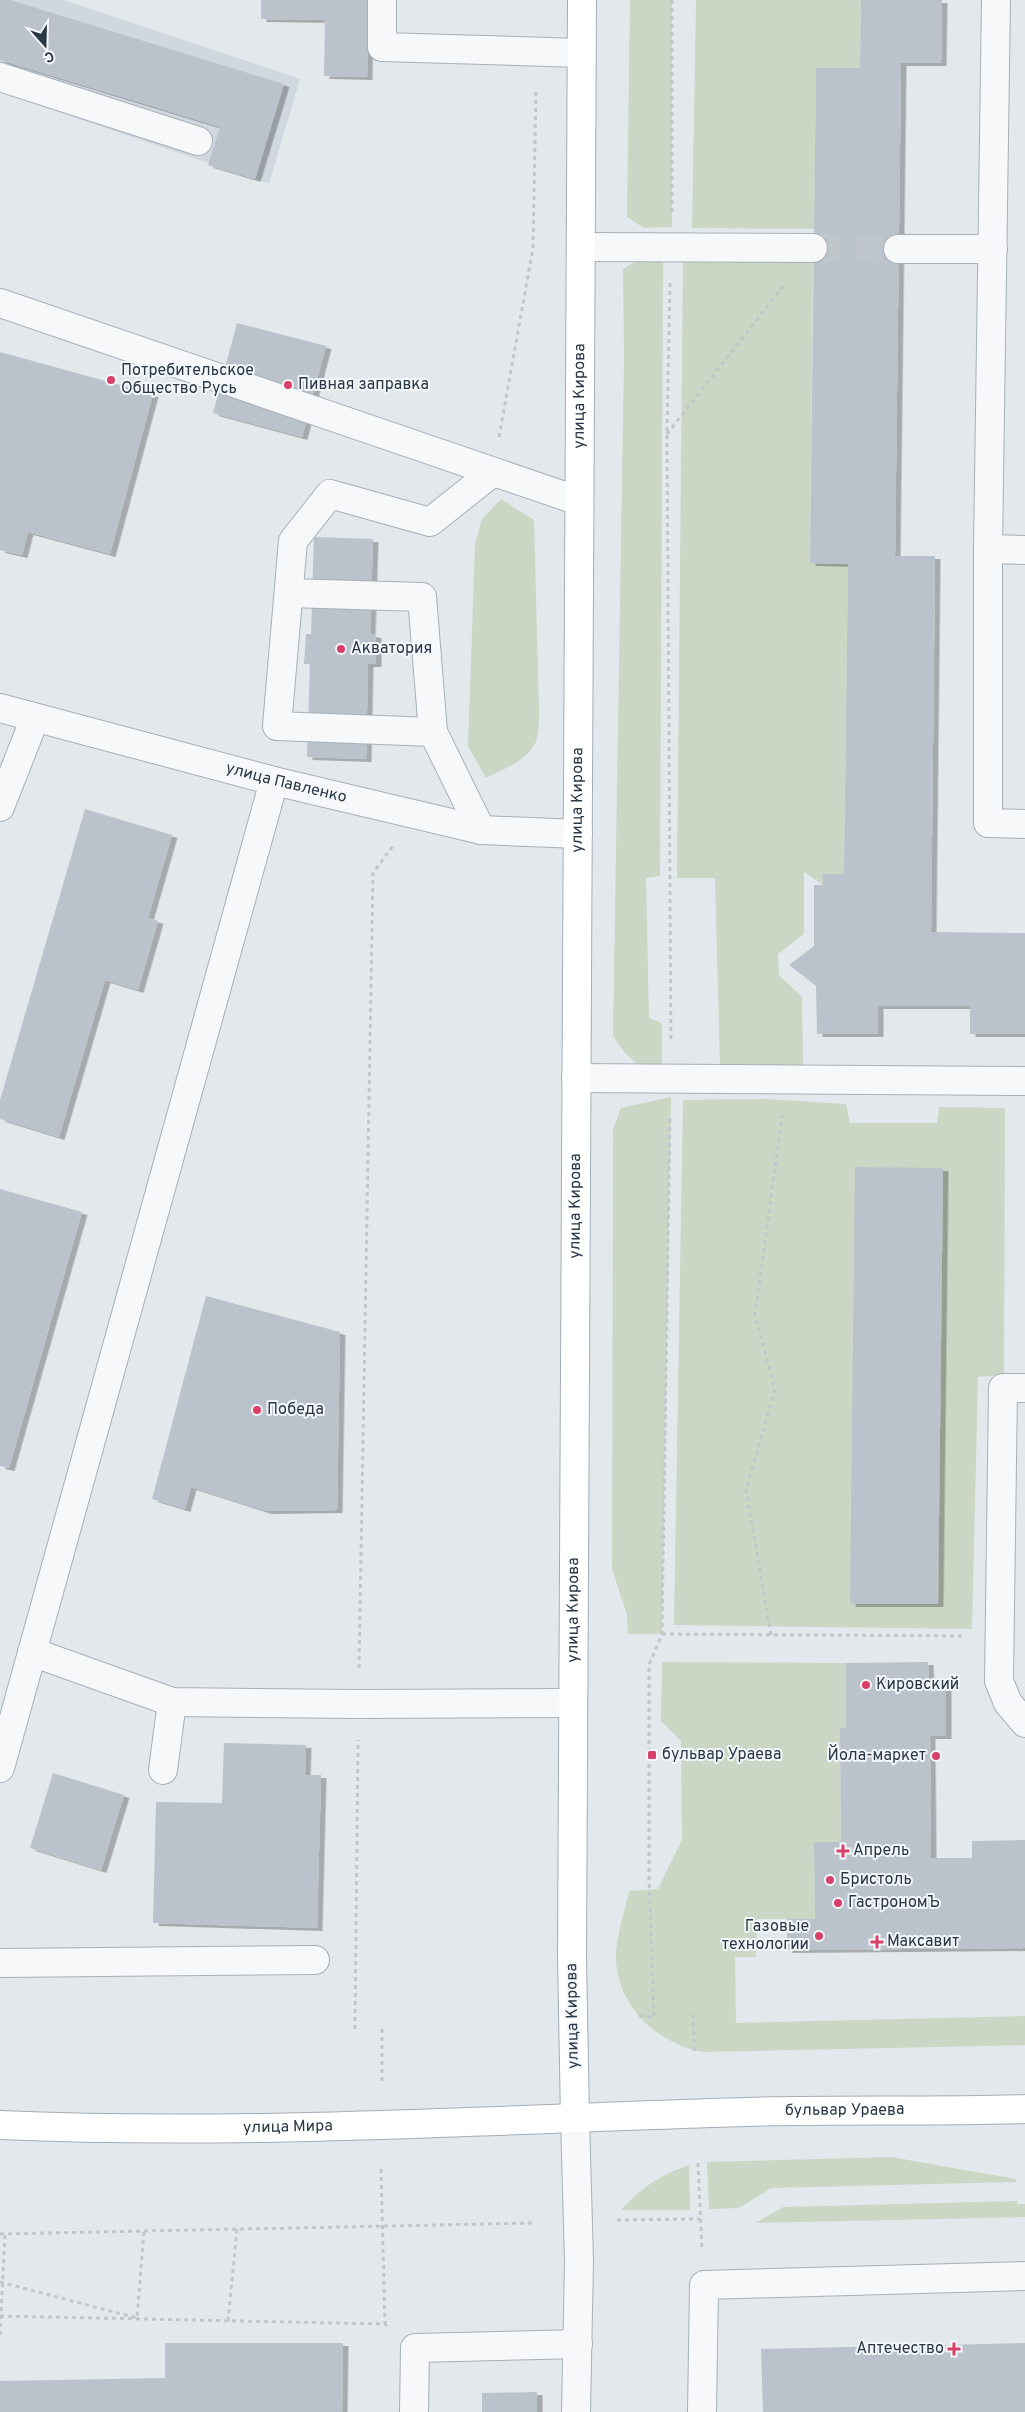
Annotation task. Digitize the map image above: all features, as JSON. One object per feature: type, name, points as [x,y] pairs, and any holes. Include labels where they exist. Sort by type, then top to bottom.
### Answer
[{"type":"main road","name":"улица Кирова","points":[[575,2118],[572,1958],[582,0]]},
{"type":"main road","name":"бульвар Ураева","points":[[575,2118],[749,2112],[1025,2109]]},
{"type":"main road","name":"улица Мира","points":[[0,2125],[75,2128],[324,2128],[575,2118]]},
{"type":"street","points":[[382,0],[382,48],[581,53]]},
{"type":"street","points":[[996,0],[988,549],[988,823],[1025,824]]},
{"type":"street","points":[[0,77],[198,141]]},
{"type":"street","points":[[581,247],[813,248]]},
{"type":"street","points":[[898,248],[993,249]]},
{"type":"street","points":[[0,303],[579,501]]},
{"type":"street","points":[[433,732],[277,726],[293,541],[330,494],[430,522],[493,472]]},
{"type":"street","points":[[988,549],[1025,550]]},
{"type":"street","points":[[289,593],[422,597],[433,732],[481,830]]},
{"type":"street","name":"улица Павленко","points":[[0,708],[274,781],[481,830],[578,834]]},
{"type":"street","points":[[0,807],[35,718]]},
{"type":"street","points":[[0,1768],[274,781]]},
{"type":"street","points":[[576,1078],[1025,1081]]},
{"type":"street","points":[[1025,1388],[1002,1388],[999,1681],[1008,1703],[1025,1723]]},
{"type":"street","points":[[32,1652],[172,1702],[358,1704],[573,1703]]},
{"type":"street","points":[[163,1770],[172,1702]]},
{"type":"street","points":[[0,1963],[315,1960]]},
{"type":"street","name":"улица Кирова","points":[[575,2118],[579,2261],[576,2412]]},
{"type":"street","points":[[702,2412],[704,2285],[1025,2276]]},
{"type":"street","points":[[414,2412],[415,2348],[578,2344]]},
{"type":"path","points":[[638,2016],[654,2017],[649,1879],[649,1665],[662,1634],[671,1078],[667,434],[671,247],[672,0]]},
{"type":"path","points":[[493,472],[533,248],[537,135],[536,52]]},
{"type":"path","points":[[667,434],[813,248]]},
{"type":"path","points":[[355,2029],[358,1704],[373,873],[416,814]]},
{"type":"path","points":[[771,1635],[746,1490],[775,1389],[755,1316],[787,1080]]},
{"type":"path","points":[[662,1634],[1000,1637]]},
{"type":"path","points":[[693,2015],[694,2051]]},
{"type":"path","points":[[382,2027],[382,2081]]},
{"type":"path","points":[[617,2220],[700,2219],[698,2163]]},
{"type":"path","points":[[0,2316],[385,2324],[381,2169]]},
{"type":"path","points":[[0,2234],[532,2223]]},
{"type":"path","points":[[228,2321],[237,2229]]},
{"type":"path","points":[[136,2318],[144,2231]]},
{"type":"path","points":[[0,2335],[1,2283],[5,2234]]},
{"type":"path","points":[[1,2283],[136,2318]]},
{"type":"shaded area","points":[[0,0],[63,0],[300,79],[269,184],[0,92]]},
{"type":"green space","points":[[630,0],[672,0],[672,227],[644,228],[627,217]]},
{"type":"green space","points":[[696,0],[861,0],[860,68],[816,68],[814,229],[692,228]]},
{"type":"green space","points":[[683,258],[813,262],[810,563],[848,564],[844,874],[822,874],[823,885],[804,872],[804,934],[778,954],[779,975],[802,997],[803,1066],[720,1065],[715,878],[677,878]]},
{"type":"green space","points":[[638,260],[663,261],[660,876],[646,878],[649,1018],[662,1023],[662,1064],[639,1066],[624,1052],[613,1036],[624,357],[623,269]]},
{"type":"green space","points":[[501,499],[534,520],[539,725],[537,739],[529,753],[516,763],[486,778],[468,746],[475,544],[482,519]]},
{"type":"green space","points":[[671,1097],[662,1634],[628,1634],[627,1615],[612,1569],[613,1129],[621,1108]]},
{"type":"green space","points":[[766,1099],[846,1104],[850,1123],[937,1123],[939,1107],[1005,1108],[1004,1375],[978,1377],[972,1629],[674,1625],[683,1100]]},
{"type":"green space","points":[[662,1662],[846,1663],[846,1728],[840,1728],[841,1842],[814,1842],[815,1919],[757,1919],[756,1957],[735,1957],[736,2023],[1025,2016],[1025,2045],[702,2052],[670,2040],[643,2020],[632,2007],[624,1993],[618,1976],[616,1952],[629,1891],[658,1889],[682,1839],[681,1741],[661,1721]]},
{"type":"green space","points":[[891,2157],[1016,2179],[1016,2182],[771,2188],[739,2208],[709,2209],[707,2162]]},
{"type":"green space","points":[[689,2165],[690,2210],[621,2210],[652,2183],[669,2173]]},
{"type":"green space","points":[[1017,2201],[1017,2204],[1025,2204],[1025,2217],[756,2223],[783,2207]]},
{"type":"building","points":[[0,0],[10,0],[284,84],[255,179],[208,165],[220,127],[0,60]]},
{"type":"building","points":[[261,0],[368,0],[367,77],[324,76],[325,20],[261,19]]},
{"type":"building","points":[[861,0],[942,0],[941,63],[901,63],[895,556],[935,556],[931,932],[1025,933],[1025,1034],[970,1034],[970,1006],[878,1006],[878,1034],[817,1034],[816,986],[789,965],[814,946],[814,885],[823,885],[822,874],[844,874],[848,564],[810,563],[816,68],[860,68]]},
{"type":"building","points":[[237,323],[326,346],[302,437],[213,413]]},
{"type":"building","points":[[0,352],[153,394],[110,554],[28,532],[22,555],[0,550]]},
{"type":"building","name":"Акватория","points":[[314,537],[373,539],[370,634],[376,635],[376,664],[368,664],[366,759],[307,757],[310,664],[304,664],[306,634],[311,634]]},
{"type":"building","points":[[85,809],[172,835],[148,918],[158,921],[138,990],[105,980],[59,1137],[0,1119],[0,1100]]},
{"type":"building","points":[[855,1167],[943,1168],[938,1604],[850,1604]]},
{"type":"building","points":[[0,1189],[82,1212],[9,1468],[0,1466]]},
{"type":"building","name":"Победа","points":[[206,1296],[340,1332],[337,1510],[266,1511],[191,1487],[185,1509],[152,1499]]},
{"type":"building","points":[[928,1662],[929,1687],[946,1687],[946,1736],[930,1736],[931,1858],[972,1858],[972,1841],[1025,1840],[1025,1948],[787,1950],[787,1919],[815,1919],[814,1842],[841,1842],[840,1728],[846,1728],[846,1663]]},
{"type":"building","points":[[224,1743],[306,1745],[305,1775],[321,1775],[317,1928],[153,1923],[156,1802],[222,1803]]},
{"type":"building","points":[[53,1773],[124,1795],[101,1870],[30,1848]]},
{"type":"building","points":[[165,2343],[343,2343],[342,2412],[0,2412],[0,2381],[165,2378]]},
{"type":"building","points":[[1025,2343],[1025,2412],[763,2412],[761,2349]]},
{"type":"building","points":[[537,2392],[537,2412],[482,2412],[482,2393]]},
{"type":"tunnel","points":[[813,248],[898,249]]},
{"type":"place","name":"Потребительское Общество Русь","points":[[111,380]]},
{"type":"place","name":"Пивная заправка","points":[[288,385]]},
{"type":"place","name":"Акватория","points":[[341,649]]},
{"type":"place","name":"Победа","points":[[257,1410]]},
{"type":"place","name":"Кировский","points":[[866,1685]]},
{"type":"place","name":"бульвар Ураева","points":[[652,1755]]},
{"type":"place","name":"Йола-маркет","points":[[936,1756]]},
{"type":"place","name":"Апрель","points":[[843,1851]]},
{"type":"place","name":"Бристоль","points":[[830,1880]]},
{"type":"place","name":"ГастрономЪ","points":[[838,1903]]},
{"type":"place","name":"Газовые технологии","points":[[819,1936]]},
{"type":"place","name":"Максавит","points":[[877,1942]]},
{"type":"place","name":"Аптечество","points":[[954,2349]]}]
